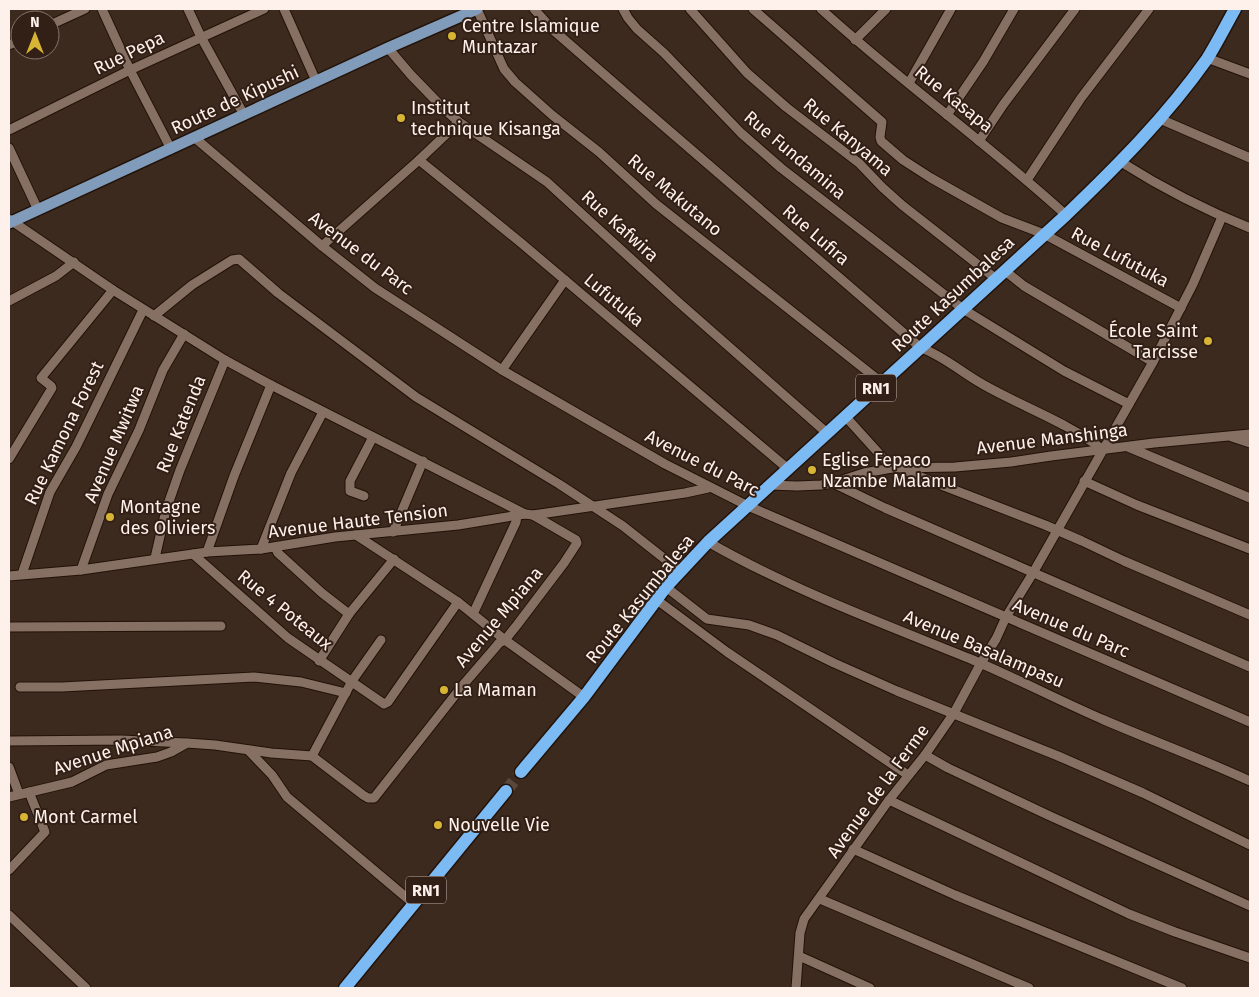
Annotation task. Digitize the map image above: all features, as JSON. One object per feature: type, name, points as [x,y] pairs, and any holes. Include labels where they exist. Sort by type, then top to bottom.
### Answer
[{"type":"highway","name":"Route Kasumbalesa","points":[[521,772],[584,697],[666,587],[708,542],[1066,215],[1121,162],[1160,119],[1207,58],[1235,9]]},
{"type":"highway","name":"RN1","points":[[345,988],[506,791]]},
{"type":"main road","name":"Route de Kipushi","points":[[10,221],[38,210],[388,48],[477,9]]},
{"type":"street","points":[[60,20],[85,9]]},
{"type":"street","points":[[102,9],[130,70],[171,149]]},
{"type":"street","points":[[188,9],[201,37],[244,115]]},
{"type":"street","name":"Rue Pepa","points":[[9,130],[130,70],[264,9]]},
{"type":"street","points":[[284,9],[316,81]]},
{"type":"street","name":"Rue Makutano","points":[[477,9],[504,69],[515,82],[599,152],[656,204],[882,382]]},
{"type":"street","name":"Rue Lufira","points":[[534,9],[552,28],[636,103],[921,348],[935,353],[991,389],[1069,427],[1102,449]]},
{"type":"street","name":"Rue Fundamina","points":[[624,9],[628,18],[637,29],[664,53],[740,133],[773,162],[963,309]]},
{"type":"street","name":"Rue Kanyama","points":[[690,9],[747,73],[786,107],[859,163],[902,205],[1000,274]]},
{"type":"street","name":"Rue Lufutuka","points":[[753,9],[882,122],[881,142],[903,160],[959,195],[1002,218],[1044,234],[1181,308]]},
{"type":"street","name":"Rue Kasapa","points":[[821,9],[855,40],[1027,180],[1066,215]]},
{"type":"street","points":[[855,40],[886,9]]},
{"type":"street","points":[[909,84],[951,9]]},
{"type":"street","points":[[947,115],[983,62],[1014,9]]},
{"type":"street","points":[[979,141],[1003,105],[1075,9]]},
{"type":"street","points":[[1027,180],[1081,98],[1149,9]]},
{"type":"street","name":"Rue Kafwira","points":[[388,48],[422,86],[459,122],[548,182],[676,300],[827,432]]},
{"type":"street","points":[[1207,58],[1250,74]]},
{"type":"street","points":[[1160,119],[1250,158]]},
{"type":"street","points":[[322,246],[459,122]]},
{"type":"street","name":"Avenue du Parc","points":[[195,138],[322,246],[375,288],[502,370],[708,488],[1250,722]]},
{"type":"street","points":[[9,148],[38,210]]},
{"type":"street","name":"Lufutuka","points":[[419,160],[520,242],[788,468]]},
{"type":"street","points":[[1121,162],[1171,192],[1222,217],[1250,228]]},
{"type":"street","name":"Avenue de la Ferme","points":[[796,988],[800,933],[804,919],[820,899],[853,849],[954,714],[980,663],[996,639],[1006,618],[1153,362],[1204,262],[1222,217]]},
{"type":"street","points":[[10,221],[74,262],[143,310],[225,360],[525,515],[516,522],[474,614]]},
{"type":"street","points":[[154,316],[192,285],[232,260],[240,259],[278,293],[416,397],[559,484],[623,526],[680,572]]},
{"type":"street","points":[[9,301],[56,276],[74,262]]},
{"type":"street","points":[[1000,274],[1024,286],[1153,362]]},
{"type":"street","points":[[502,370],[565,280]]},
{"type":"street","points":[[9,459],[52,388],[41,378],[113,290]]},
{"type":"street","points":[[963,309],[1088,385],[1129,404]]},
{"type":"street","name":"Rue Kamona Forest","points":[[22,574],[50,492],[76,447],[143,310]]},
{"type":"street","name":"Avenue Mwitwa","points":[[81,570],[108,494],[139,430],[163,370],[184,334]]},
{"type":"street","name":"Rue Katenda","points":[[155,558],[166,510],[177,478],[225,360]]},
{"type":"street","points":[[207,552],[234,476],[271,385]]},
{"type":"street","points":[[261,548],[291,473],[323,412]]},
{"type":"street","points":[[845,416],[895,469],[1005,508],[1250,615]]},
{"type":"street","name":"Avenue Manshinga","points":[[770,485],[797,486],[833,483],[864,473],[895,469],[955,467],[1012,462],[1126,446],[1250,434]]},
{"type":"street","points":[[1230,436],[1250,443]]},
{"type":"street","points":[[364,496],[354,494],[350,491],[349,487],[350,481],[373,437]]},
{"type":"street","points":[[1126,446],[1250,498]]},
{"type":"street","points":[[393,532],[423,461]]},
{"type":"street","points":[[1084,481],[1137,505],[1250,549]]},
{"type":"street","points":[[833,483],[885,508],[1250,667]]},
{"type":"street","name":"Avenue Haute Tension","points":[[9,576],[81,570],[155,558],[275,547],[316,539],[458,525],[685,493],[708,488]]},
{"type":"street","name":"Avenue Mpiana","points":[[9,797],[72,782],[106,766],[157,757],[187,743],[312,756],[363,795],[368,798],[374,798],[463,685],[500,643],[505,640],[577,543],[576,540],[525,515]]},
{"type":"street","points":[[356,535],[458,602],[505,640],[584,697]]},
{"type":"street","name":"Avenue Basalampasu","points":[[708,542],[752,567],[810,593],[980,663],[1080,709],[1203,760],[1250,782]]},
{"type":"street","points":[[275,547],[278,553],[322,593],[349,614]]},
{"type":"street","name":"Rue 4 Poteaux","points":[[193,554],[288,638],[384,704],[388,702],[458,602]]},
{"type":"street","points":[[319,661],[349,614],[394,559]]},
{"type":"street","points":[[666,587],[707,619],[749,625],[778,634],[834,663],[1050,752],[1250,845]]},
{"type":"street","points":[[657,600],[727,652],[908,775]]},
{"type":"street","points":[[9,627],[221,626]]},
{"type":"street","points":[[312,756],[352,681],[381,640]]},
{"type":"street","points":[[20,688],[254,677],[301,682],[346,693]]},
{"type":"street","points":[[9,741],[121,740],[187,743]]},
{"type":"street","points":[[248,750],[272,775],[287,797],[414,904]]},
{"type":"street","points":[[925,755],[1016,800],[1250,906]]},
{"type":"street","points":[[9,767],[19,794]]},
{"type":"street","points":[[9,870],[45,832],[28,792]]},
{"type":"street","points":[[889,800],[1129,914],[1250,958]]},
{"type":"street","points":[[853,849],[947,891],[1182,988]]},
{"type":"street","points":[[820,899],[1030,988]]},
{"type":"street","points":[[9,915],[86,988]]},
{"type":"street","points":[[799,956],[870,988]]},
{"type":"tunnel","points":[[506,791],[521,772]]},
{"type":"place","name":"Centre Islamique Muntazar","points":[[452,36]]},
{"type":"place","name":"Institut technique Kisanga","points":[[401,118]]},
{"type":"place","name":"École Saint Tarcisse","points":[[1208,341]]},
{"type":"place","name":"Eglise Fepaco Nzambe Malamu","points":[[812,470]]},
{"type":"place","name":"Montagne des Oliviers","points":[[110,517]]},
{"type":"place","name":"La Maman","points":[[444,690]]},
{"type":"place","name":"Mont Carmel","points":[[24,817]]},
{"type":"place","name":"Nouvelle Vie","points":[[438,825]]}]
